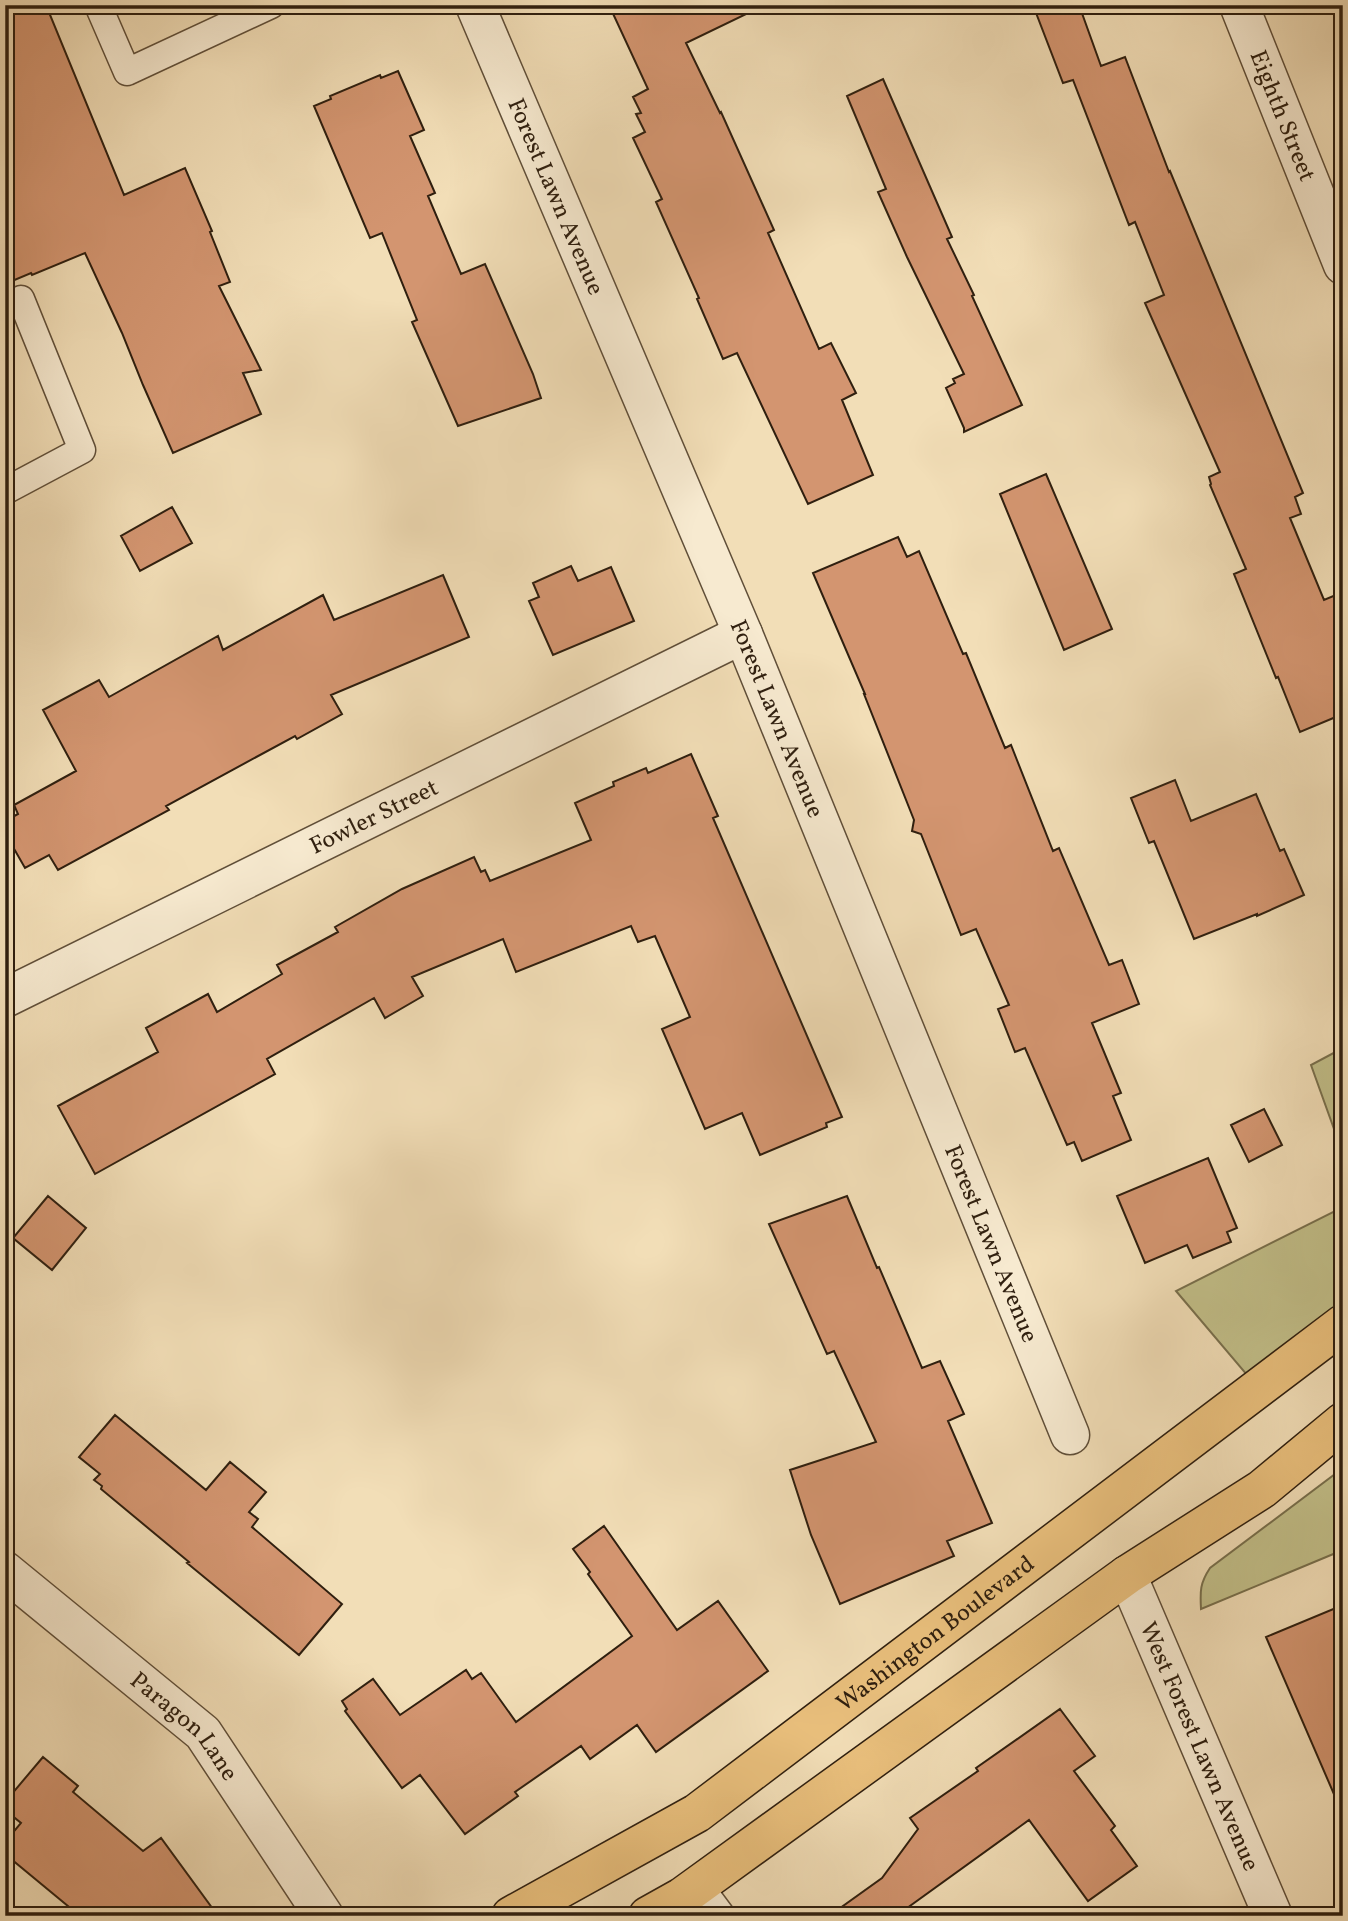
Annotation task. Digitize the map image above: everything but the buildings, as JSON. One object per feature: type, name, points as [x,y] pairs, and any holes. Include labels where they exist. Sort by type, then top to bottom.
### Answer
[{"type":"main road","name":"Washington Boulevard","points":[[511,1916],[698,1813],[1343,1324]]},
{"type":"main road","points":[[648,1916],[699,1885],[1127,1575],[1262,1489],[1343,1422]]},
{"type":"street","name":"Forest Lawn Avenue","points":[[475,5],[743,634],[1069,1435]]},
{"type":"street","name":"Eighth Street","points":[[1239,5],[1343,265]]},
{"type":"street","name":"Fowler Street","points":[[5,998],[743,634]]},
{"type":"street","name":"Paragon Lane","points":[[5,1571],[204,1733],[324,1916]]},
{"type":"street","name":"West Forest Lawn Avenue","points":[[1127,1575],[1273,1916]]},
{"type":"lane","points":[[98,5],[127,72],[271,5]]},
{"type":"lane","points":[[5,308],[21,299],[82,450],[5,491]]},
{"type":"lane","points":[[699,1885],[722,1916]]},
{"type":"shaded area","points":[[1343,1048],[1343,1154],[1311,1065]]},
{"type":"shaded area","points":[[1343,1207],[1343,1300],[1247,1375],[1176,1291]]},
{"type":"shaded area","points":[[1343,1468],[1343,1550],[1201,1609],[1201,1587],[1210,1568]]}]
